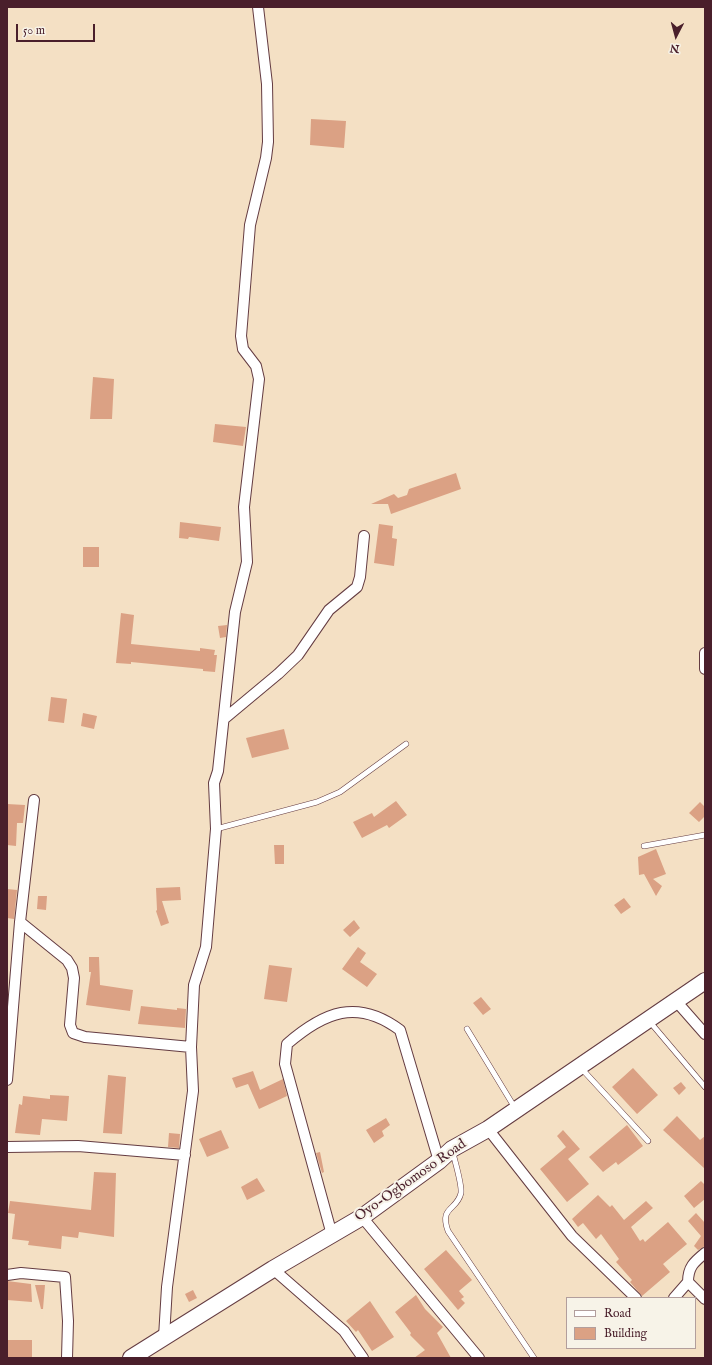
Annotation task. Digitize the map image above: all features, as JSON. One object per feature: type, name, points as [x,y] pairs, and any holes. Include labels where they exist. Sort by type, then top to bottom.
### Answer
[{"type":"highway","name":"Oyo-Ogbomoso Road","points":[[130,1358],[273,1269],[362,1217],[439,1161],[452,1149],[488,1129],[705,981]]},
{"type":"street","points":[[164,1337],[167,1287],[186,1155],[193,1091],[191,1047],[194,986],[206,947],[216,829],[214,783],[218,771],[235,612],[247,562],[244,507],[259,378],[256,366],[243,349],[241,336],[250,226],[265,164],[268,142],[267,84],[258,7]]},
{"type":"street","points":[[224,719],[278,674],[298,655],[329,610],[357,587],[360,577],[364,536]]},
{"type":"street","points":[[705,653],[705,669]]},
{"type":"street","points":[[7,1080],[20,922],[34,800]]},
{"type":"street","points":[[20,922],[67,960],[72,968],[74,978],[70,1025],[73,1033],[85,1037],[191,1047]]},
{"type":"street","points":[[676,1001],[705,1034]]},
{"type":"street","points":[[332,1235],[285,1064],[287,1044],[301,1032],[321,1019],[345,1011],[388,1021],[400,1030],[404,1038],[439,1161]]},
{"type":"street","points":[[488,1129],[572,1236],[635,1297]]},
{"type":"street","points":[[7,1147],[78,1146],[186,1155]]},
{"type":"street","points":[[362,1217],[479,1358]]},
{"type":"street","points":[[675,1297],[688,1282],[688,1272],[692,1264],[705,1253]]},
{"type":"street","points":[[273,1269],[344,1331],[363,1358]]},
{"type":"street","points":[[7,1275],[21,1273],[65,1277],[68,1321],[67,1358]]},
{"type":"street","points":[[688,1282],[705,1299]]},
{"type":"lane","points":[[216,829],[317,802],[340,792],[406,744]]},
{"type":"lane","points":[[644,846],[705,835]]},
{"type":"lane","points":[[648,1020],[705,1086]]},
{"type":"lane","points":[[467,1029],[516,1109]]},
{"type":"lane","points":[[580,1066],[648,1141]]},
{"type":"lane","points":[[452,1149],[461,1190],[460,1198],[448,1211],[444,1220],[448,1231],[534,1358]]},
{"type":"building","points":[[311,119],[346,121],[344,148],[310,145]]},
{"type":"building","points":[[93,377],[114,379],[112,419],[90,419]]},
{"type":"building","points":[[215,424],[246,427],[243,446],[213,442]]},
{"type":"building","points":[[456,473],[461,489],[391,514],[388,504],[371,504],[394,494],[398,498],[407,495],[409,489]]},
{"type":"building","points":[[180,522],[221,527],[219,541],[189,537],[188,539],[179,538]]},
{"type":"building","points":[[379,524],[393,526],[392,538],[397,539],[394,566],[374,563]]},
{"type":"building","points":[[83,547],[99,547],[99,567],[83,567]]},
{"type":"building","points":[[121,613],[134,615],[131,644],[200,651],[200,648],[215,650],[214,655],[217,655],[215,672],[203,671],[203,669],[131,662],[131,664],[116,663]]},
{"type":"building","points":[[227,625],[226,637],[220,638],[218,626]]},
{"type":"building","points":[[51,697],[67,699],[64,723],[48,721]]},
{"type":"building","points":[[83,713],[97,716],[94,729],[81,726]]},
{"type":"building","points":[[284,729],[289,749],[252,758],[246,738]]},
{"type":"building","points":[[396,801],[407,815],[389,828],[387,825],[362,838],[353,822],[372,813],[374,817]]},
{"type":"building","points":[[700,802],[705,807],[705,816],[699,822],[689,813]]},
{"type":"building","points":[[7,804],[25,805],[23,823],[17,823],[16,846],[7,845]]},
{"type":"building","points":[[274,845],[284,845],[284,864],[275,864]]},
{"type":"building","points":[[656,849],[666,874],[653,879],[662,886],[656,896],[644,874],[639,875],[638,857]]},
{"type":"building","points":[[180,887],[181,900],[162,901],[169,923],[161,926],[156,911],[156,888]]},
{"type":"building","points":[[7,889],[17,890],[14,919],[7,918]]},
{"type":"building","points":[[38,896],[47,896],[46,910],[37,909]]},
{"type":"building","points":[[624,898],[631,907],[621,914],[614,905]]},
{"type":"building","points":[[354,920],[360,928],[350,937],[343,930]]},
{"type":"building","points":[[358,947],[366,953],[360,962],[377,974],[367,987],[342,969]]},
{"type":"building","points":[[89,957],[99,957],[100,985],[133,990],[130,1011],[86,1005],[91,972],[89,972]]},
{"type":"building","points":[[269,965],[292,968],[287,1002],[264,999]]},
{"type":"building","points":[[481,997],[491,1009],[483,1015],[473,1003]]},
{"type":"building","points":[[141,1006],[177,1010],[177,1008],[186,1009],[185,1028],[138,1024]]},
{"type":"building","points":[[633,1068],[658,1095],[637,1114],[612,1087]]},
{"type":"building","points":[[253,1071],[260,1090],[283,1079],[287,1096],[259,1109],[248,1084],[236,1088],[232,1078]]},
{"type":"building","points":[[108,1075],[126,1077],[122,1134],[103,1133]]},
{"type":"building","points":[[681,1082],[686,1088],[679,1095],[673,1088]]},
{"type":"building","points":[[50,1095],[69,1096],[67,1121],[42,1119],[40,1135],[15,1133],[19,1104],[22,1105],[23,1096],[50,1099]]},
{"type":"building","points":[[677,1116],[700,1140],[705,1136],[705,1169],[663,1130]]},
{"type":"building","points":[[386,1118],[390,1125],[382,1131],[384,1136],[374,1143],[366,1130]]},
{"type":"building","points":[[627,1125],[643,1146],[618,1165],[616,1162],[603,1172],[589,1157]]},
{"type":"building","points":[[221,1130],[229,1148],[207,1157],[199,1139]]},
{"type":"building","points":[[563,1130],[580,1149],[568,1159],[589,1184],[567,1202],[540,1169],[566,1147],[557,1136]]},
{"type":"building","points":[[169,1133],[180,1134],[179,1148],[168,1147]]},
{"type":"building","points":[[320,1152],[324,1172],[322,1173],[316,1153]]},
{"type":"building","points":[[94,1172],[116,1173],[114,1237],[79,1232],[78,1238],[62,1236],[61,1249],[28,1245],[29,1241],[12,1239],[15,1214],[8,1213],[10,1201],[91,1210]]},
{"type":"building","points":[[257,1178],[265,1191],[247,1200],[241,1187]]},
{"type":"building","points":[[701,1181],[705,1185],[705,1199],[694,1208],[684,1196]]},
{"type":"building","points":[[598,1195],[610,1207],[612,1205],[624,1220],[646,1201],[653,1208],[631,1227],[640,1241],[643,1239],[645,1242],[668,1222],[687,1244],[663,1264],[670,1272],[642,1296],[630,1282],[632,1280],[616,1262],[619,1259],[601,1234],[596,1239],[583,1223],[578,1227],[572,1219]]},
{"type":"building","points":[[696,1213],[705,1223],[705,1246],[698,1250],[694,1246],[701,1236],[688,1221]]},
{"type":"building","points":[[446,1250],[472,1280],[459,1291],[464,1297],[461,1299],[465,1303],[458,1310],[424,1269]]},
{"type":"building","points":[[7,1281],[31,1284],[32,1302],[7,1300]]},
{"type":"building","points":[[35,1285],[45,1285],[43,1309],[41,1309]]},
{"type":"building","points":[[193,1290],[197,1298],[189,1302],[185,1294]]},
{"type":"building","points":[[416,1295],[425,1309],[443,1327],[437,1333],[451,1358],[414,1358],[425,1350],[410,1335],[411,1333],[395,1312]]},
{"type":"building","points":[[370,1301],[394,1337],[372,1351],[358,1330],[356,1332],[346,1321]]},
{"type":"building","points":[[7,1340],[32,1340],[32,1358],[7,1358]]}]
